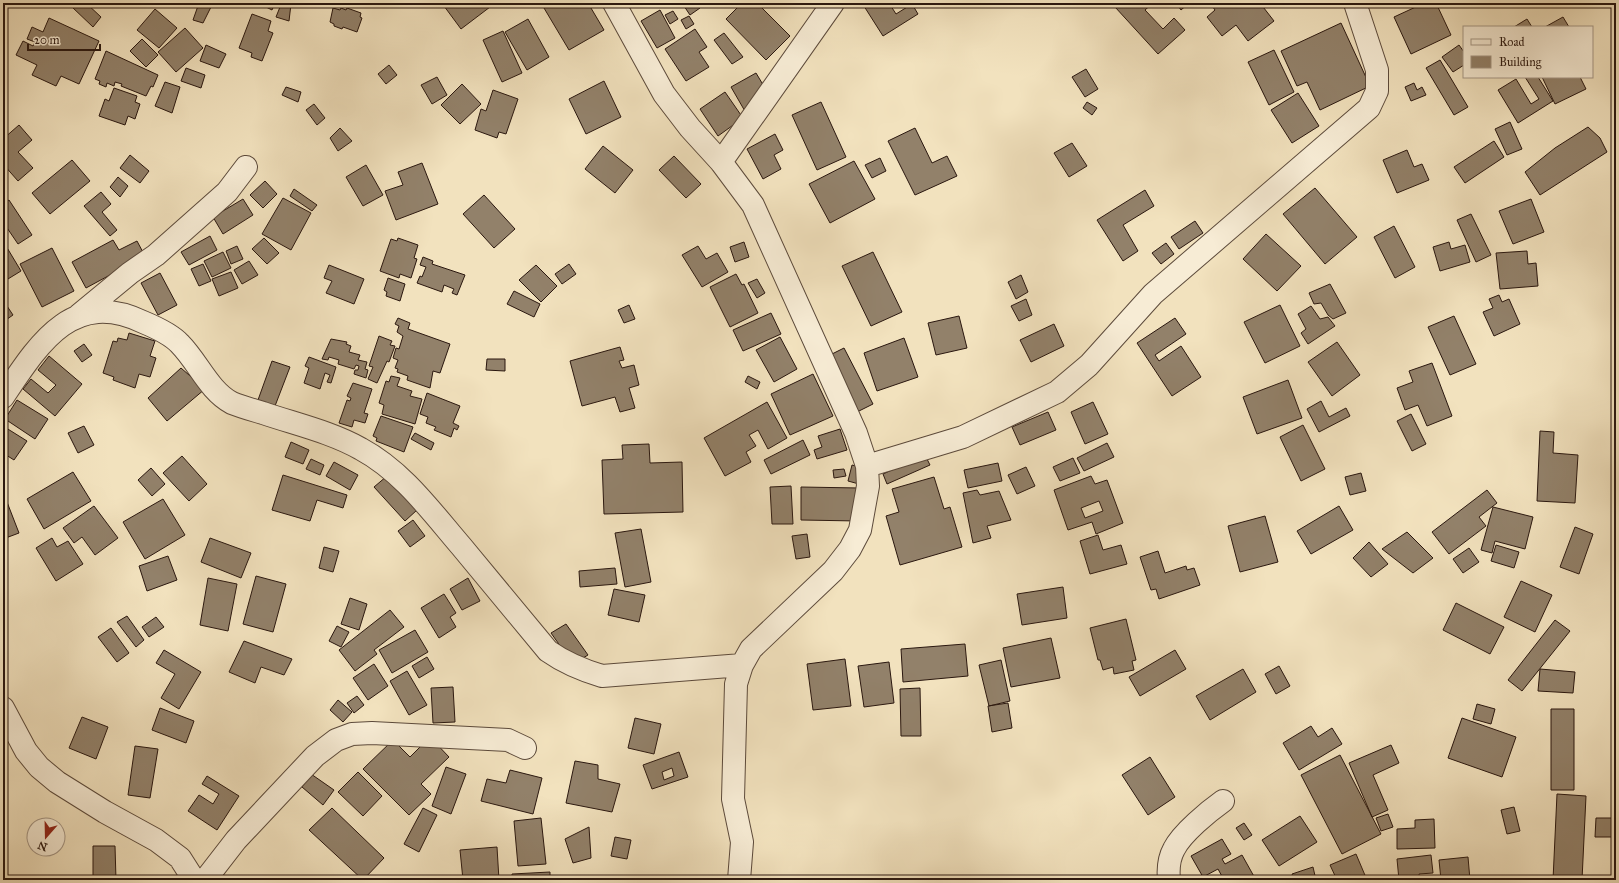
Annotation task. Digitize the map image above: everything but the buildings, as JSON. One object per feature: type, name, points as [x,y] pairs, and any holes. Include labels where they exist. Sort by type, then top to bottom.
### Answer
[{"type":"street","points":[[614,3],[664,94],[690,128],[721,162],[753,205],[856,433],[868,466],[868,486],[860,530],[850,549],[833,572],[751,649],[742,664],[736,684],[733,769],[733,799],[742,842],[739,880]]},
{"type":"street","points":[[721,162],[833,3]]},
{"type":"street","points":[[868,466],[963,437],[1057,392],[1089,365],[1153,294],[1369,108],[1376,91],[1377,70],[1355,3]]},
{"type":"street","points":[[3,397],[28,361],[55,331],[79,315],[130,273],[156,255],[227,192],[246,166]]},
{"type":"street","points":[[79,315],[103,312],[125,313],[153,326],[179,343],[224,398],[233,403],[340,439],[362,449],[387,467],[416,493],[548,651],[564,662],[580,670],[602,676],[742,664]]},
{"type":"street","points":[[3,708],[26,751],[38,767],[57,782],[87,801],[156,840],[180,858],[194,880]]},
{"type":"street","points":[[205,880],[236,840],[315,756],[336,740],[352,734],[372,733],[508,740],[525,748]]},
{"type":"street","points":[[1169,880],[1168,868],[1174,849],[1208,811],[1223,800]]}]
